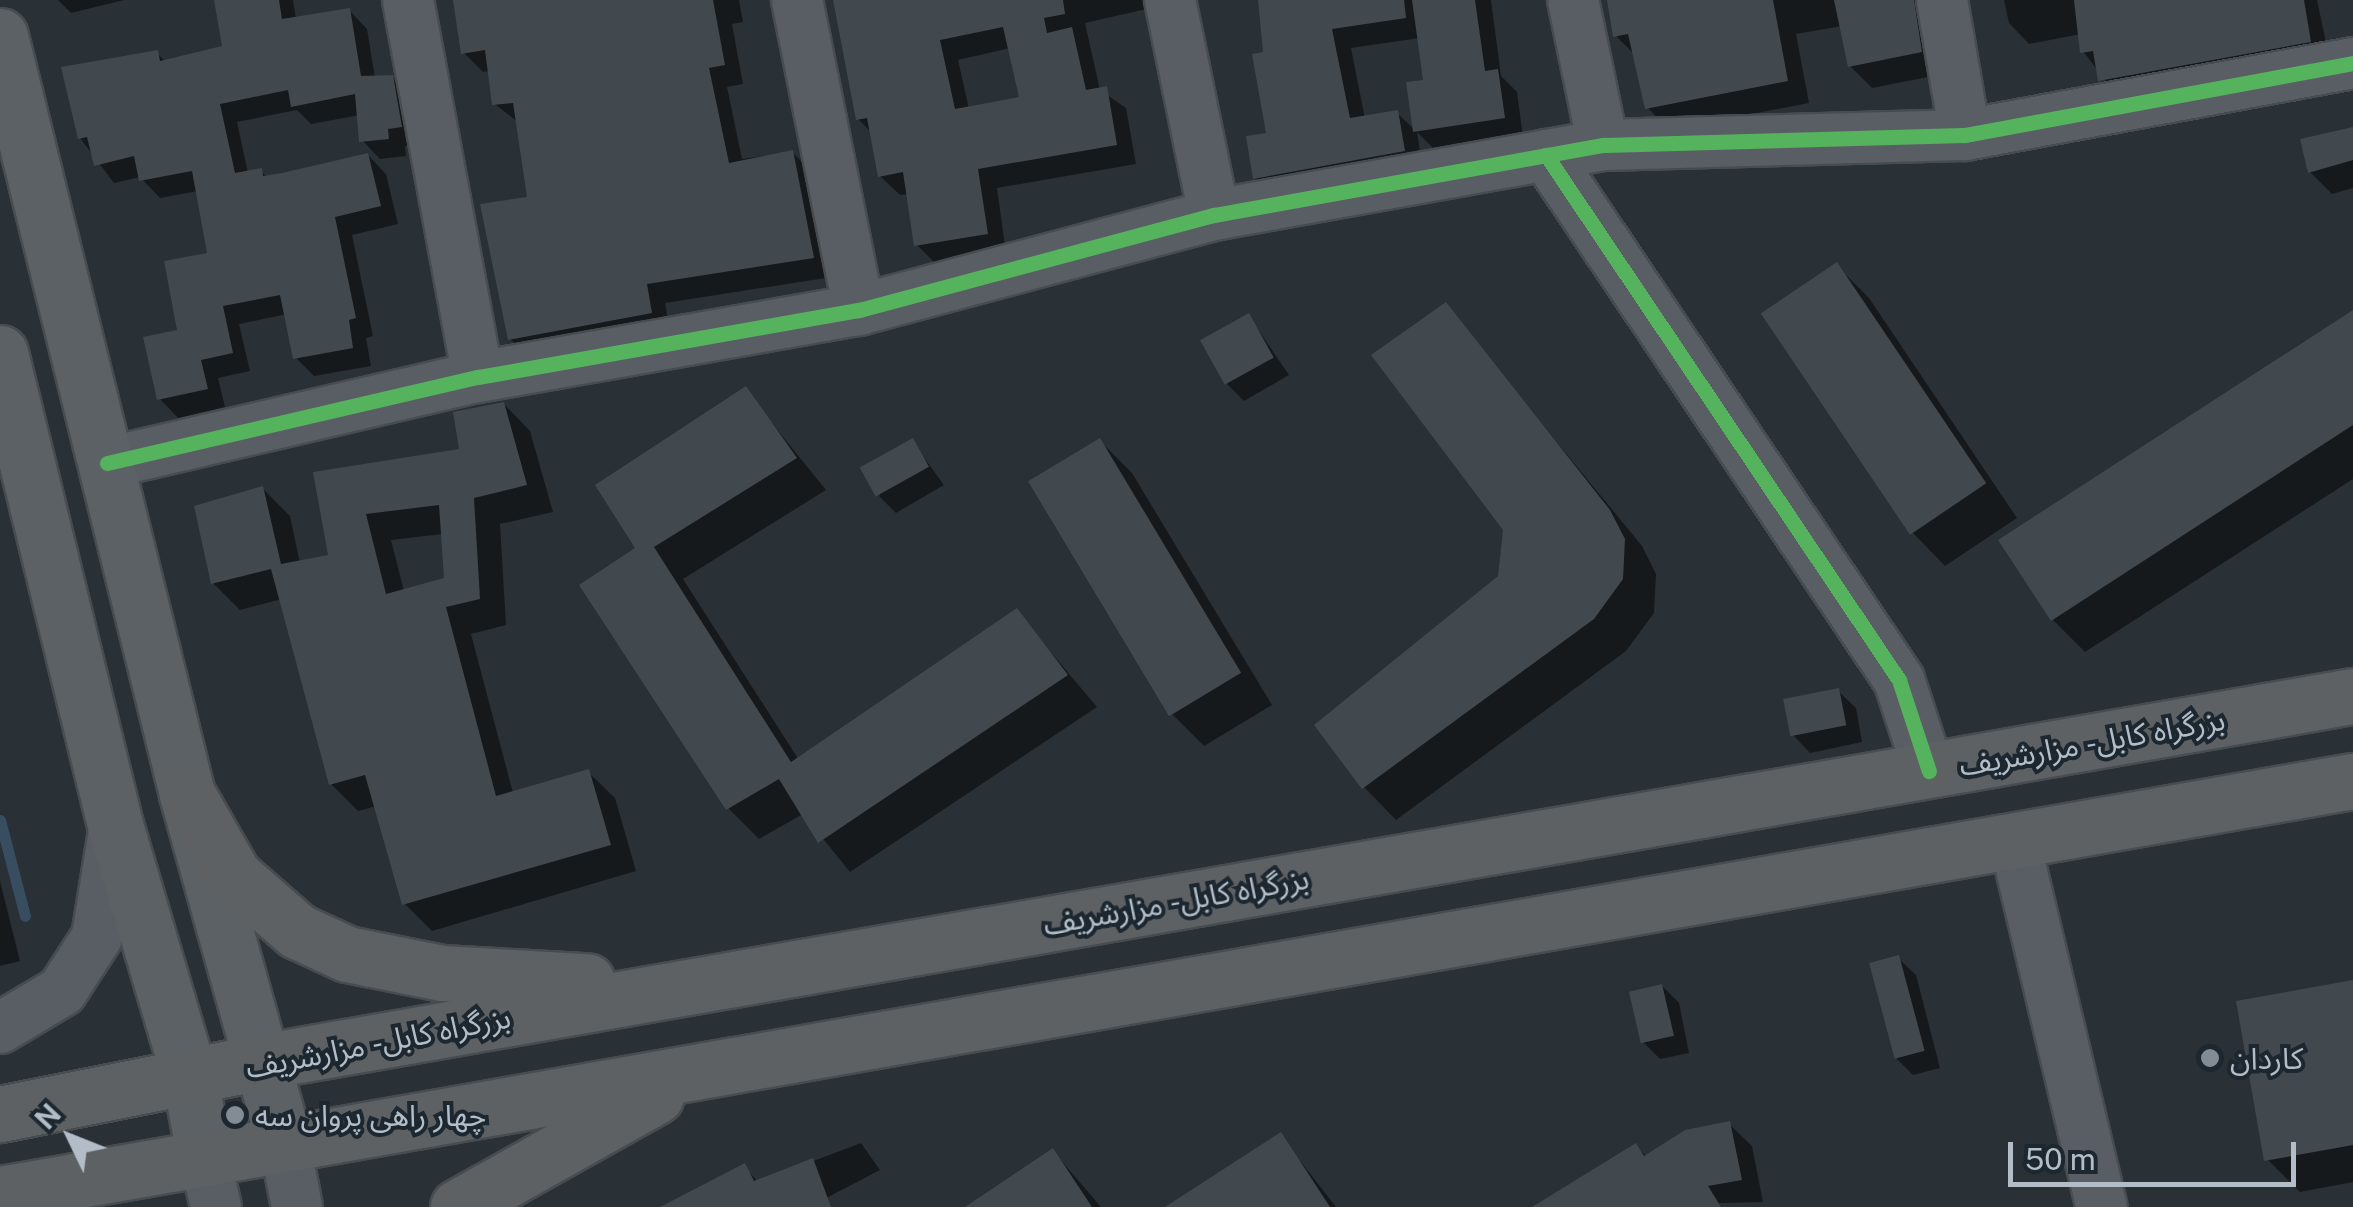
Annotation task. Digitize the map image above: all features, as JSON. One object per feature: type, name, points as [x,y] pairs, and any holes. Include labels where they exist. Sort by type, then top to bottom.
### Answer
[{"type":"highway","name":"بزرگراه کابل - مزارشریف","points":[[0,1114],[265,1061],[685,986],[2353,696]]},
{"type":"highway","points":[[0,1194],[211,1183],[285,1145],[2353,781]]},
{"type":"highway","points":[[187,794],[234,876],[297,931],[347,954],[442,974],[685,986]]},
{"type":"highway","points":[[458,1207],[697,1074]]},
{"type":"main road","points":[[0,36],[187,794],[265,1061],[285,1145]]},
{"type":"main road","points":[[0,354],[115,825],[190,1079],[211,1183]]},
{"type":"street","points":[[408,0],[478,377]]},
{"type":"street","points":[[797,0],[859,310]]},
{"type":"street","points":[[1170,0],[1214,216]]},
{"type":"street","points":[[1574,0],[1603,145]]},
{"type":"street","points":[[1942,0],[1964,135]]},
{"type":"street","points":[[107,463],[478,377],[859,310],[1214,216],[1546,155],[1603,145],[1964,135],[2353,63]]},
{"type":"street","points":[[1546,155],[1899,680],[1929,771]]},
{"type":"street","points":[[0,1028],[62,991],[98,937],[115,825]]},
{"type":"street","points":[[2014,839],[2102,1207]]},
{"type":"street","points":[[285,1145],[297,1207]]},
{"type":"building","points":[[214,0],[279,0],[282,19],[350,8],[361,76],[393,75],[402,127],[388,129],[389,139],[359,142],[355,94],[291,107],[288,90],[220,104],[235,173],[262,168],[263,176],[368,153],[381,206],[335,217],[356,318],[349,320],[353,348],[293,359],[280,295],[223,306],[233,353],[201,360],[208,389],[157,400],[143,337],[177,330],[164,261],[207,253],[192,171],[139,181],[134,156],[94,166],[87,137],[78,139],[61,67],[158,50],[160,61],[222,46]]},
{"type":"building","points":[[453,0],[713,0],[725,65],[709,68],[729,163],[793,150],[814,258],[647,284],[652,313],[508,340],[480,204],[527,197],[513,103],[492,105],[485,50],[461,54]]},
{"type":"building","points":[[833,0],[1063,0],[1065,14],[1044,18],[1047,33],[1072,27],[1086,90],[1107,86],[1117,145],[978,169],[988,234],[914,246],[903,172],[878,177],[867,118],[856,120]],"holes":[[[1003,27],[1019,97],[955,109],[940,40]]]},
{"type":"building","points":[[1258,0],[1404,0],[1406,18],[1332,29],[1350,118],[1398,110],[1405,151],[1253,179],[1246,136],[1266,133],[1252,54],[1263,52]]},
{"type":"building","points":[[1412,0],[1475,0],[1485,71],[1498,69],[1505,118],[1413,132],[1406,82],[1423,80]]},
{"type":"building","points":[[1607,0],[1773,0],[1788,81],[1645,109],[1628,34],[1613,37]]},
{"type":"building","points":[[1834,0],[1914,0],[1922,52],[1848,67]]},
{"type":"building","points":[[2074,0],[2304,0],[2311,42],[2098,81],[2093,51],[2080,53]]},
{"type":"building","points":[[2353,127],[2353,160],[2308,173],[2300,139]]},
{"type":"building","points":[[1837,262],[1986,483],[1910,535],[1761,313]]},
{"type":"building","points":[[1446,302],[1610,510],[1625,539],[1623,579],[1594,619],[1362,789],[1314,725],[1498,576],[1503,530],[1371,355]]},
{"type":"building","points":[[2353,310],[2353,425],[2051,621],[1998,540]]},
{"type":"building","points":[[1249,313],[1274,358],[1225,385],[1200,340]]},
{"type":"building","points":[[746,386],[797,458],[654,547],[791,762],[1017,608],[1068,675],[818,843],[779,779],[726,810],[579,585],[635,548],[595,485]]},
{"type":"building","points":[[504,402],[527,485],[474,498],[480,599],[446,607],[496,796],[589,769],[611,845],[402,905],[365,775],[329,785],[271,569],[211,584],[194,506],[263,486],[281,564],[328,555],[313,472],[459,449],[453,412]],"holes":[[[439,505],[444,578],[386,594],[366,514]]]},
{"type":"building","points":[[913,438],[929,467],[876,496],[860,468]]},
{"type":"building","points":[[1100,438],[1241,673],[1169,716],[1028,481]]},
{"type":"building","points":[[1839,688],[1846,725],[1790,736],[1783,699]]},
{"type":"building","points":[[1899,955],[1925,1051],[1895,1059],[1869,963]]},
{"type":"building","points":[[2353,980],[2353,1145],[2264,1161],[2236,1001]]},
{"type":"building","points":[[1662,984],[1674,1036],[1641,1043],[1629,992]]},
{"type":"building","points":[[1730,1121],[1742,1180],[1708,1186],[1721,1207],[1532,1207],[1636,1143],[1644,1156],[1685,1130]]},
{"type":"building","points":[[1281,1132],[1330,1207],[1165,1207]]},
{"type":"building","points":[[1053,1148],[1092,1207],[965,1207]]},
{"type":"building","points":[[813,1158],[831,1207],[660,1207],[745,1163],[754,1181]]},
{"type":"waterway","points":[[0,820],[25,916]]},
{"type":"cycle path","points":[[107,463],[478,377],[859,310],[1214,215],[1603,145],[1965,135],[2353,63]]},
{"type":"cycle path","points":[[1546,155],[1899,680],[1929,771]]},
{"type":"place","name":"کاردان","points":[[2210,1058]]},
{"type":"place","name":"چهار راهی پروان سه","points":[[235,1115]]}]
